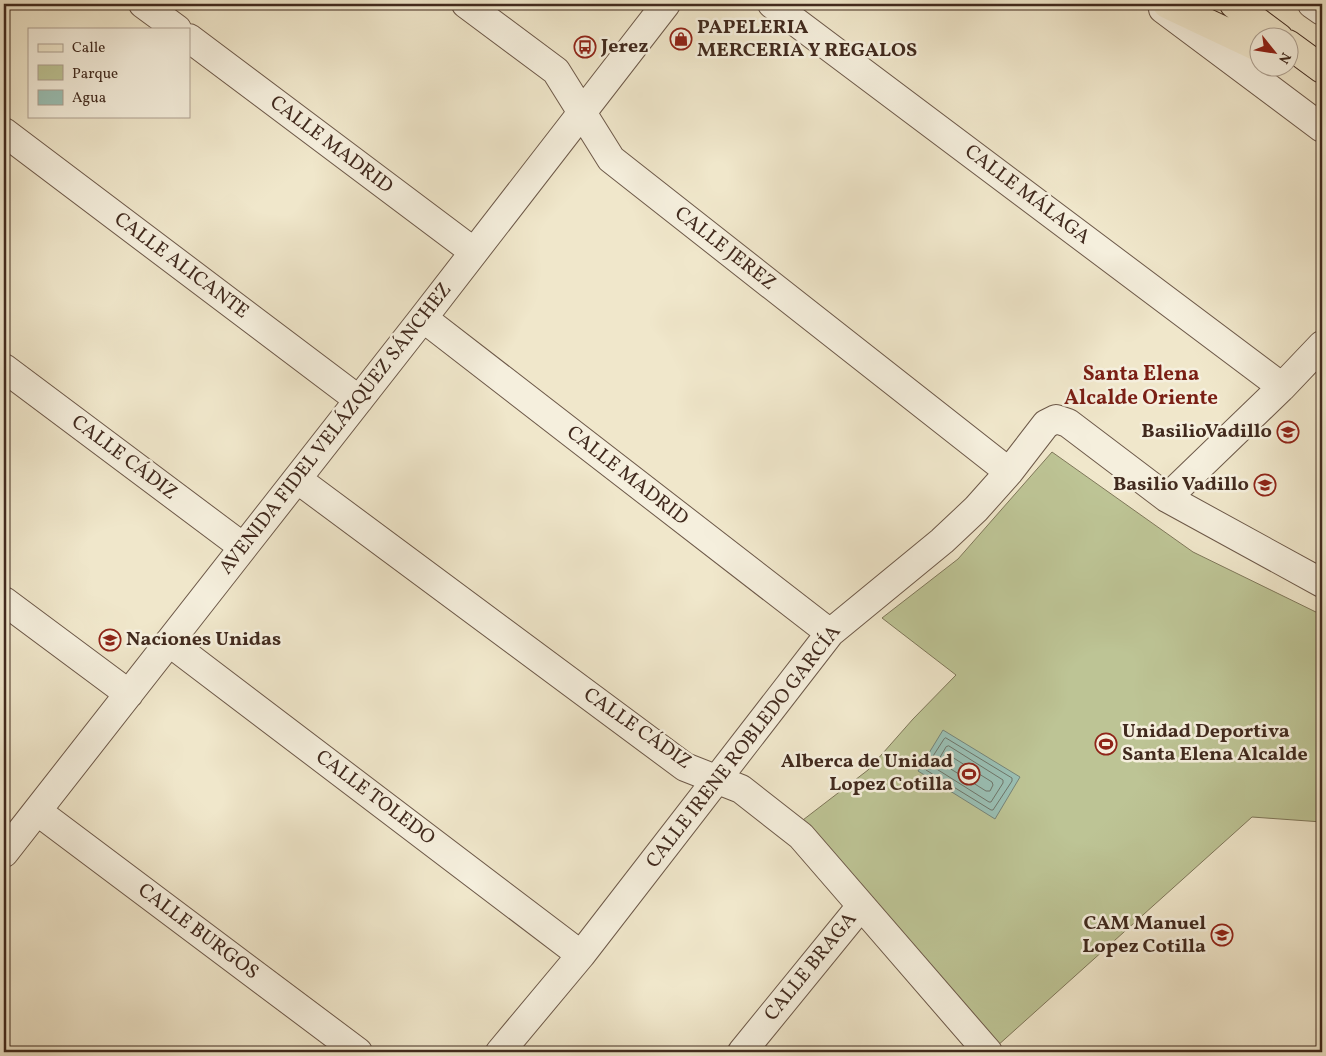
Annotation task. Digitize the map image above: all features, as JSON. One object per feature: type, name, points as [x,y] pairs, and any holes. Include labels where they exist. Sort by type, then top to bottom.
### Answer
[{"type":"main road","points":[[1167,4],[1248,41]]},
{"type":"main road","points":[[1234,4],[1266,28]]},
{"type":"main road","points":[[1298,52],[1322,70]]},
{"type":"main road","points":[[1298,65],[1322,76]]},
{"type":"street","points":[[143,4],[176,28]]},
{"type":"street","name":"CALLE JEREZ","points":[[466,4],[556,71],[611,159],[1009,472]]},
{"type":"street","name":"AVENIDA FIDEL VELÁZQUEZ SÁNCHEZ","points":[[6,845],[37,811],[170,642],[666,4]]},
{"type":"street","name":"CALLE MÁLAGA","points":[[772,4],[1282,387]]},
{"type":"street","points":[[1156,4],[1322,128]]},
{"type":"street","points":[[1312,4],[1322,11]]},
{"type":"street","name":"CALLE MADRID","points":[[190,39],[474,252]]},
{"type":"street","name":"CALLE ALICANTE","points":[[4,132],[359,400]]},
{"type":"street","name":"CALLE MADRID","points":[[423,318],[830,633]]},
{"type":"street","points":[[1322,345],[1282,387],[1166,498],[1322,583]]},
{"type":"street","name":"CALLE CÁDIZ","points":[[4,368],[244,547]]},
{"type":"street","name":"CALLE IRENE ROBLEDO GARCÍA","points":[[500,1052],[581,955],[830,633],[942,541],[976,509],[1009,472],[1046,424],[1056,418],[1068,422],[1166,498]]},
{"type":"street","name":"CALLE CÁDIZ","points":[[297,479],[685,767],[741,789],[800,836],[988,1052]]},
{"type":"street","points":[[4,601],[129,694]]},
{"type":"street","name":"CALLE TOLEDO","points":[[170,642],[581,955]]},
{"type":"street","name":"CALLE BURGOS","points":[[37,811],[358,1052]]},
{"type":"street","name":"CALLE BRAGA","points":[[742,1052],[861,906]]},
{"type":"green space","name":"Unidad Deportiva Santa Elena Alcalde","points":[[1052,452],[1193,552],[1322,615],[1322,822],[1252,817],[996,1047],[799,823],[868,770],[913,719],[956,675],[882,618],[958,559]]},
{"type":"water","name":"Alberca de Unidad Lopez Cotilla","points":[[943,730],[1020,777],[995,819],[918,771]]},
{"type":"place","name":"PAPELERIA MERCERIA Y REGALOS","points":[[681,39]]},
{"type":"place","name":"Jerez","points":[[585,47]]},
{"type":"place","name":"BasilioVadillo","points":[[1288,432]]},
{"type":"place","name":"Basilio Vadillo","points":[[1265,485]]},
{"type":"place","name":"Naciones Unidas","points":[[110,640]]},
{"type":"place","name":"Unidad Deportiva Santa Elena Alcalde","points":[[1106,744]]},
{"type":"place","name":"Alberca de Unidad Lopez Cotilla","points":[[969,774]]},
{"type":"place","name":"CAM Manuel Lopez Cotilla","points":[[1222,935]]},
{"type":"district","name":"Santa Elena Alcalde Oriente","points":[[1141,386]]}]
